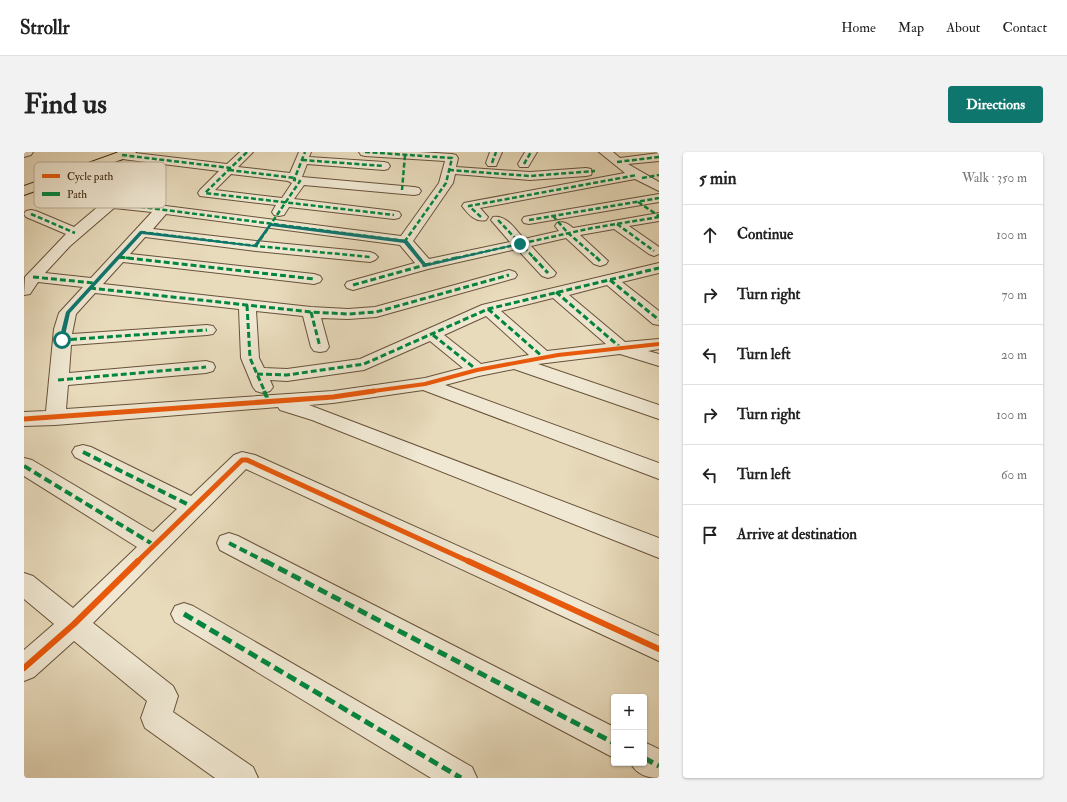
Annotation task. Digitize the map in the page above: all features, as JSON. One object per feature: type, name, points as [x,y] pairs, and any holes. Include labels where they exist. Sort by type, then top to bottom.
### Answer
[{"type":"main road","points":[[104,162],[126,154]]},
{"type":"main road","points":[[24,191],[34,187]]},
{"type":"street","points":[[247,152],[222,177],[216,180],[205,193],[394,215]]},
{"type":"street","points":[[365,152],[452,158],[446,183],[405,241]]},
{"type":"street","points":[[524,164],[531,152]]},
{"type":"street","points":[[605,152],[639,176],[659,187]]},
{"type":"street","points":[[126,154],[163,161],[297,179],[408,190],[405,154]]},
{"type":"street","points":[[256,246],[286,202],[297,179],[304,156],[384,166]]},
{"type":"street","points":[[618,162],[659,157]]},
{"type":"street","points":[[449,170],[530,176],[595,171]]},
{"type":"street","points":[[495,201],[505,174]]},
{"type":"street","points":[[481,217],[468,206],[639,176],[659,175]]},
{"type":"street","points":[[529,220],[659,198]]},
{"type":"street","points":[[638,202],[659,216]]},
{"type":"street","points":[[104,208],[75,233],[37,270],[29,283],[92,286],[247,305],[311,312],[348,314],[376,312],[509,275]]},
{"type":"street","points":[[149,208],[270,225],[405,241],[424,265]]},
{"type":"street","points":[[55,418],[62,340],[68,313],[162,210]]},
{"type":"street","points":[[31,214],[75,233]]},
{"type":"street","points":[[553,216],[568,233],[600,261]]},
{"type":"street","points":[[353,285],[424,265],[568,233],[659,216]]},
{"type":"street","points":[[498,220],[548,273]]},
{"type":"street","points":[[617,224],[654,250]]},
{"type":"street","points":[[141,232],[256,246],[370,257]]},
{"type":"street","points":[[118,257],[314,279]]},
{"type":"street","points":[[257,374],[287,375],[364,364],[433,335],[488,309],[659,268]]},
{"type":"street","points":[[610,280],[659,320]]},
{"type":"street","points":[[556,292],[622,348],[659,360]]},
{"type":"street","points":[[247,305],[250,358],[257,374],[273,402],[319,415],[659,548]]},
{"type":"street","points":[[488,309],[544,358]]},
{"type":"street","points":[[311,312],[320,348]]},
{"type":"street","points":[[62,340],[207,330]]},
{"type":"street","points":[[433,335],[477,370]]},
{"type":"street","points":[[24,419],[55,418],[333,397],[425,384],[477,370],[544,358],[659,344]]},
{"type":"street","points":[[515,363],[659,412]]},
{"type":"street","points":[[58,380],[206,367]]},
{"type":"street","points":[[425,384],[659,471]]},
{"type":"street","points":[[83,452],[193,507]]},
{"type":"street","points":[[24,668],[74,624],[242,460],[247,460],[659,649]]},
{"type":"street","points":[[24,466],[154,545]]},
{"type":"street","points":[[229,543],[611,741]]},
{"type":"street","points":[[24,584],[163,696],[156,718],[242,778]]},
{"type":"street","points":[[184,614],[461,778]]},
{"type":"street","points":[[647,760],[659,766]]},
{"type":"marked path","points":[[247,152],[205,193],[394,215]]},
{"type":"marked path","points":[[256,246],[300,181],[294,180],[305,152]]},
{"type":"marked path","points":[[365,152],[452,158],[446,183],[405,241]]},
{"type":"marked path","points":[[492,163],[496,152]]},
{"type":"marked path","points":[[524,164],[531,152]]},
{"type":"marked path","points":[[122,155],[231,168]]},
{"type":"marked path","points":[[402,190],[405,155]]},
{"type":"marked path","points":[[617,162],[659,157]]},
{"type":"marked path","points":[[302,160],[384,166]]},
{"type":"marked path","points":[[229,170],[295,178]]},
{"type":"marked path","points":[[449,170],[530,176],[595,171]]},
{"type":"marked path","points":[[481,217],[469,206],[637,175]]},
{"type":"marked path","points":[[642,178],[659,175]]},
{"type":"marked path","points":[[529,220],[659,198]]},
{"type":"marked path","points":[[638,202],[659,216]]},
{"type":"marked path","points":[[150,208],[405,241],[425,265],[353,285]]},
{"type":"marked path","points":[[31,214],[75,233]]},
{"type":"marked path","points":[[553,216],[568,233],[600,261]]},
{"type":"marked path","points":[[425,265],[592,228],[659,217]]},
{"type":"marked path","points":[[498,220],[548,273]]},
{"type":"marked path","points":[[617,224],[654,251]]},
{"type":"marked path","points":[[141,232],[256,246],[370,257]]},
{"type":"marked path","points":[[118,257],[314,279]]},
{"type":"marked path","points":[[257,374],[287,375],[364,364],[488,309],[659,268]]},
{"type":"marked path","points":[[90,288],[311,312],[348,314],[376,312],[509,275]]},
{"type":"marked path","points":[[33,277],[94,283]]},
{"type":"marked path","points":[[610,280],[659,320]]},
{"type":"marked path","points":[[556,292],[621,348]]},
{"type":"marked path","points":[[247,305],[250,358],[269,402]]},
{"type":"marked path","points":[[488,309],[544,358]]},
{"type":"marked path","points":[[311,312],[320,347]]},
{"type":"marked path","points":[[62,340],[207,330]]},
{"type":"marked path","points":[[433,335],[477,370]]},
{"type":"marked path","points":[[58,380],[206,367]]},
{"type":"marked path","points":[[83,452],[193,507]]},
{"type":"marked path","points":[[24,466],[154,545]]},
{"type":"marked path","points":[[229,543],[611,741]]},
{"type":"marked path","points":[[184,614],[461,778]]},
{"type":"marked path","points":[[647,760],[659,766]]},
{"type":"cycle path","points":[[24,419],[333,397],[425,384],[477,370],[558,355],[659,344]]},
{"type":"cycle path","points":[[24,668],[74,624],[242,460],[247,460],[659,649]]},
{"type":"route","points":[[62,340],[63,329],[68,313],[141,232],[256,246],[270,225],[405,241],[424,265],[520,244]]}]
